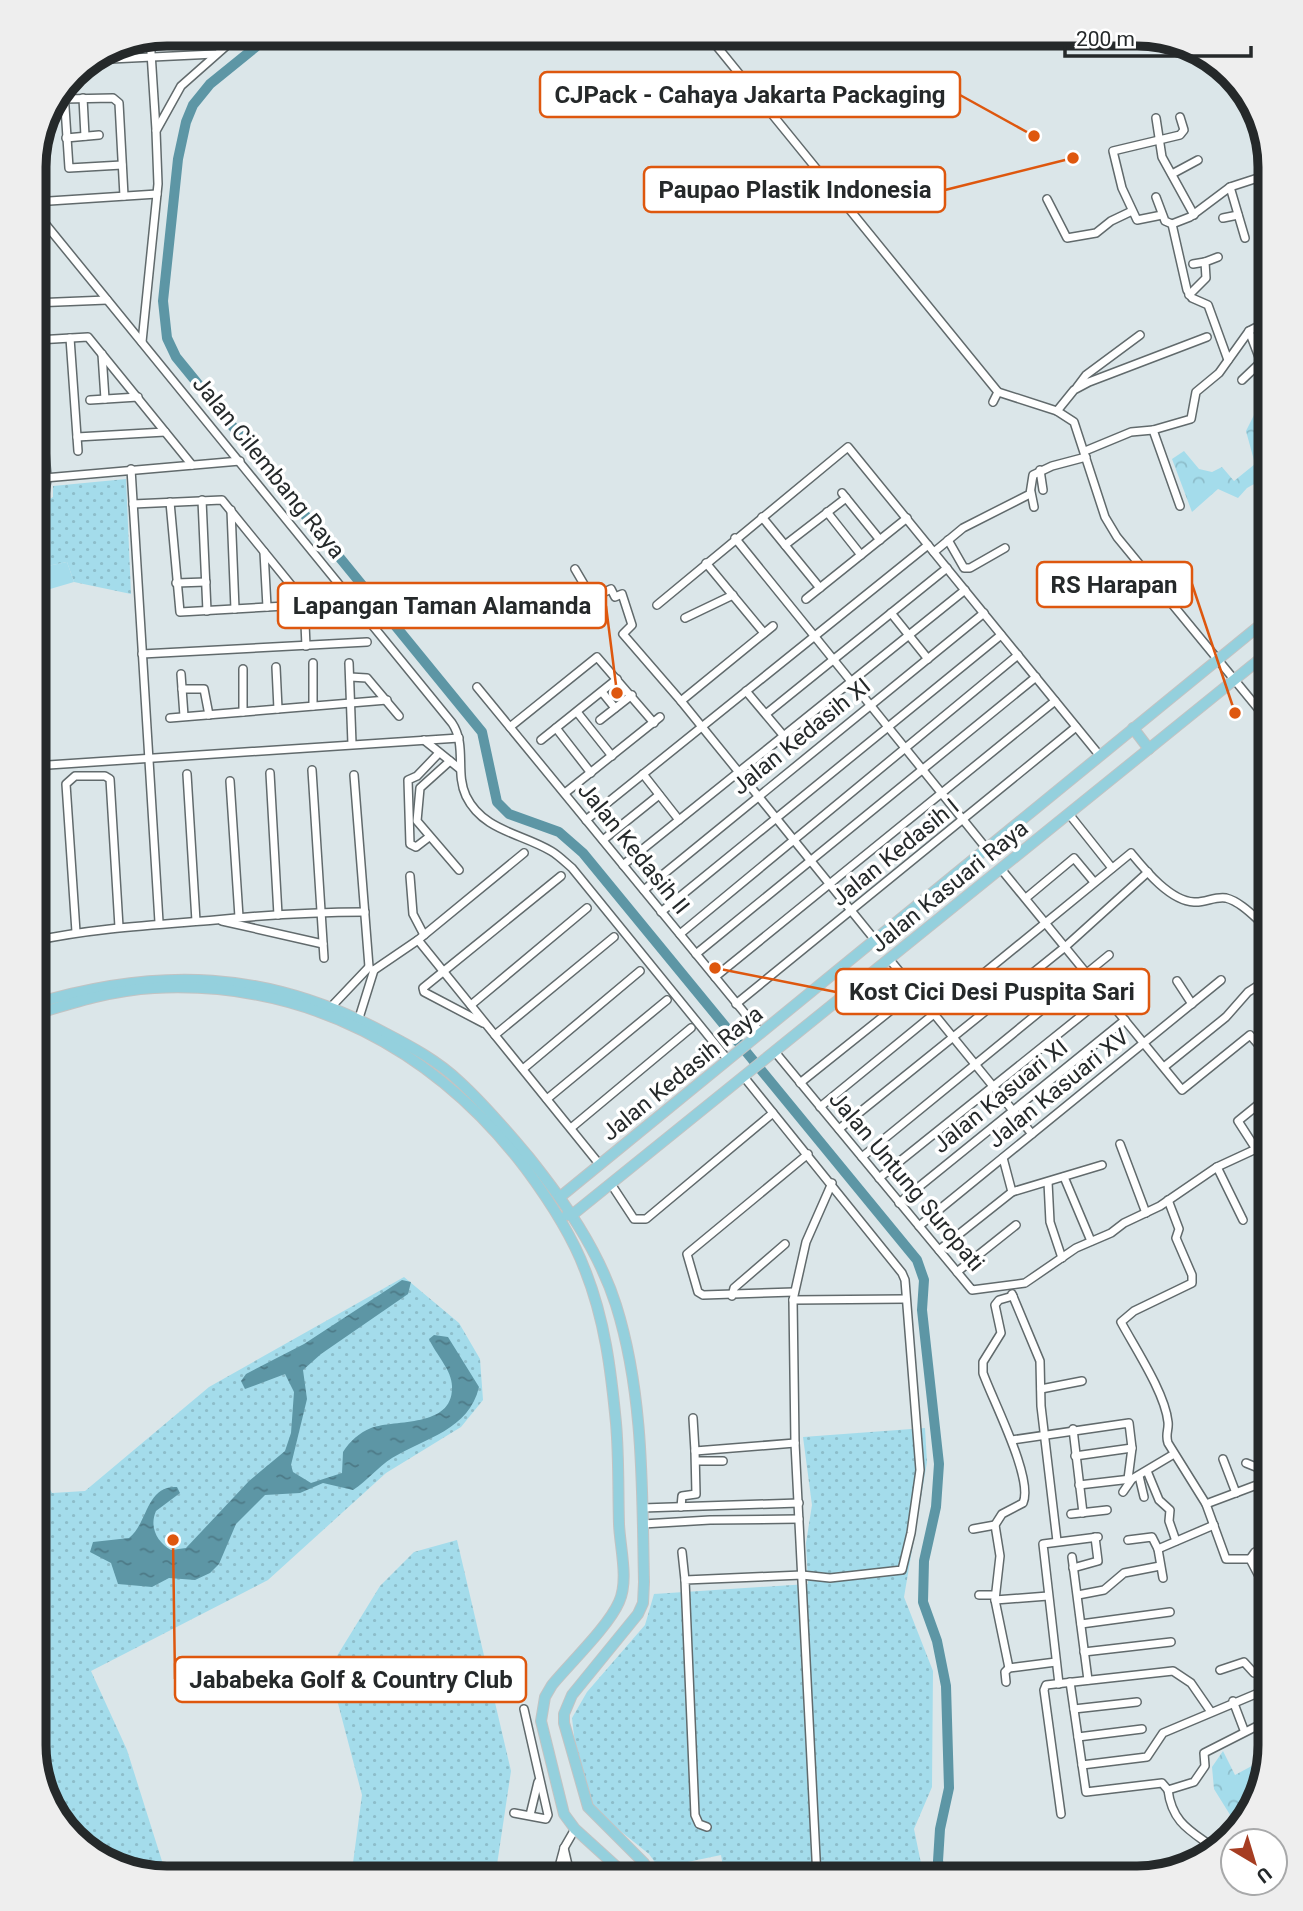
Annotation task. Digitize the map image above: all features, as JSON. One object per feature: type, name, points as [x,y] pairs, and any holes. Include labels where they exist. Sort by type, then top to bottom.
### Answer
[{"type":"main road","name":"Jalan Kedasih Raya","points":[[555,1203],[1258,627]]},
{"type":"main road","name":"Jalan Kasuari Raya","points":[[572,1215],[1258,661]]},
{"type":"main road","points":[[1133,728],[1149,749]]},
{"type":"main road","points":[[836,972],[851,991]]},
{"type":"main road","points":[[58,1002],[94,986],[152,978],[220,980],[285,992],[359,1018],[423,1053],[460,1082],[511,1136],[555,1203],[585,1270],[606,1336],[618,1440],[622,1579],[619,1602],[545,1697],[541,1721],[560,1802],[575,1829],[615,1865]]},
{"type":"main road","points":[[46,1005],[153,988],[220,990],[318,1012],[367,1032],[420,1062],[456,1091],[505,1142],[555,1203],[572,1215],[602,1266],[633,1369],[643,1524],[643,1603],[631,1624],[572,1695],[564,1714],[564,1723],[588,1807],[645,1865]]},
{"type":"main road","points":[[583,1179],[583,1190],[595,1196]]},
{"type":"street","points":[[156,131],[181,86],[225,46]]},
{"type":"street","points":[[717,46],[998,392],[1057,411],[1074,422],[1105,517],[1118,537],[1258,708]]},
{"type":"street","points":[[142,342],[158,194],[151,47]]},
{"type":"street","points":[[113,59],[215,54]]},
{"type":"street","points":[[69,96],[113,98],[119,103],[124,196]]},
{"type":"street","points":[[83,98],[85,136]]},
{"type":"street","points":[[64,103],[69,168],[122,164]]},
{"type":"street","points":[[1162,215],[1138,220],[1132,211],[1113,152],[1183,133],[1180,117]]},
{"type":"street","points":[[1156,118],[1162,157],[1194,215]]},
{"type":"street","points":[[66,138],[99,135]]},
{"type":"street","points":[[1172,174],[1198,160]]},
{"type":"street","points":[[1156,197],[1165,221],[1172,224],[1194,215],[1230,187],[1258,178]]},
{"type":"street","points":[[1230,187],[1245,238]]},
{"type":"street","points":[[46,201],[158,194]]},
{"type":"street","points":[[1047,199],[1067,238],[1096,233],[1111,221],[1132,211]]},
{"type":"street","points":[[1223,218],[1238,215]]},
{"type":"street","points":[[1172,224],[1189,295],[1208,306],[1228,360]]},
{"type":"street","name":"Jalan Cilembang Raya","points":[[46,226],[444,713],[459,738]]},
{"type":"street","points":[[1193,264],[1218,257]]},
{"type":"street","points":[[1189,295],[1206,278],[1206,262]]},
{"type":"street","points":[[46,305],[107,300]]},
{"type":"street","points":[[1034,507],[1031,492],[1033,475],[1040,470],[1086,454],[1130,432],[1153,430],[1191,419],[1196,392],[1219,373],[1250,331],[1258,326]]},
{"type":"street","points":[[1250,331],[1258,354]]},
{"type":"street","points":[[1057,411],[1086,375],[1139,335]]},
{"type":"street","points":[[46,339],[88,337],[192,465]]},
{"type":"street","points":[[1074,390],[1108,373],[1207,337]]},
{"type":"street","points":[[70,338],[78,451]]},
{"type":"street","points":[[102,354],[105,399]]},
{"type":"street","points":[[1241,380],[1258,365]]},
{"type":"street","points":[[993,402],[998,392]]},
{"type":"street","points":[[90,400],[138,397]]},
{"type":"street","points":[[1153,430],[1180,506]]},
{"type":"street","points":[[77,437],[165,432]]},
{"type":"street","points":[[657,605],[848,447],[1100,756]]},
{"type":"street","points":[[47,478],[240,461]]},
{"type":"street","points":[[46,464],[46,486]]},
{"type":"street","points":[[131,469],[159,922]]},
{"type":"street","points":[[1040,470],[1043,490]]},
{"type":"street","points":[[934,552],[948,540],[1031,492]]},
{"type":"street","points":[[785,545],[844,495],[880,540]]},
{"type":"street","points":[[133,504],[219,499],[264,551],[304,605],[306,646]]},
{"type":"street","points":[[202,500],[207,611]]},
{"type":"street","points":[[170,502],[180,612],[304,605]]},
{"type":"street","points":[[231,510],[235,609]]},
{"type":"street","points":[[827,512],[861,555]]},
{"type":"street","points":[[762,516],[820,588]]},
{"type":"street","points":[[806,599],[907,519]]},
{"type":"street","points":[[735,538],[986,848]]},
{"type":"street","points":[[948,540],[964,568],[970,568],[1005,548]]},
{"type":"street","points":[[586,820],[928,545]]},
{"type":"street","points":[[264,551],[267,607]]},
{"type":"street","points":[[706,562],[764,633]]},
{"type":"street","points":[[766,714],[947,568]]},
{"type":"street","points":[[575,569],[593,598],[611,589],[615,597],[622,594],[632,625],[623,634],[681,701],[875,940]]},
{"type":"street","points":[[176,583],[206,582]]},
{"type":"street","points":[[623,865],[965,590]]},
{"type":"street","points":[[685,618],[733,595]]},
{"type":"street","points":[[891,613],[928,659]]},
{"type":"street","name":"Jalan Kedasih XI","points":[[644,890],[984,613]]},
{"type":"street","points":[[681,701],[773,626]]},
{"type":"street","points":[[662,912],[1001,635]]},
{"type":"street","points":[[142,654],[367,642]]},
{"type":"street","points":[[680,934],[1018,655]]},
{"type":"street","points":[[510,727],[597,657],[657,720],[565,793]]},
{"type":"street","points":[[313,663],[313,706]]},
{"type":"street","points":[[349,663],[352,744]]},
{"type":"street","points":[[276,667],[278,709]]},
{"type":"street","points":[[243,670],[243,712]]},
{"type":"street","points":[[181,674],[184,716]]},
{"type":"street","points":[[350,677],[367,678],[400,716]]},
{"type":"street","points":[[696,954],[1036,677]]},
{"type":"street","points":[[541,740],[617,679]]},
{"type":"street","name":"Jalan Kedasih II","points":[[477,687],[715,977],[759,1035]]},
{"type":"street","points":[[182,689],[204,690],[209,715]]},
{"type":"street","points":[[746,691],[783,735]]},
{"type":"street","points":[[602,692],[615,708]]},
{"type":"street","points":[[600,720],[632,695]]},
{"type":"street","points":[[170,718],[387,700]]},
{"type":"street","points":[[715,977],[1055,701]]},
{"type":"street","points":[[577,712],[612,756]]},
{"type":"street","name":"Jalan Kedasih I","points":[[736,1004],[964,821],[1076,727]]},
{"type":"street","points":[[556,728],[591,773]]},
{"type":"street","points":[[46,765],[459,738],[460,769],[467,798],[478,814],[497,828],[554,852],[572,868],[730,1058]]},
{"type":"street","points":[[424,740],[460,769]]},
{"type":"street","points":[[429,836],[416,847],[410,844],[408,780],[417,776],[439,753]]},
{"type":"street","points":[[450,761],[424,783],[418,796],[417,821],[459,870]]},
{"type":"street","points":[[312,770],[324,958]]},
{"type":"street","points":[[270,773],[278,915]]},
{"type":"street","points":[[187,774],[196,921]]},
{"type":"street","points":[[643,774],[679,820]]},
{"type":"street","points":[[354,775],[372,969],[359,1018]]},
{"type":"street","points":[[76,932],[66,784],[75,776],[108,776],[119,927]]},
{"type":"street","points":[[417,776],[424,783]]},
{"type":"street","points":[[230,781],[239,917]]},
{"type":"street","points":[[603,840],[659,795]]},
{"type":"street","points":[[1069,814],[1112,868]]},
{"type":"street","points":[[331,1007],[372,969],[421,938],[524,853]]},
{"type":"street","points":[[820,1107],[1131,853],[1147,872],[1190,902],[1218,898],[1231,900],[1258,921]]},
{"type":"street","points":[[1026,898],[1074,858],[1094,882]]},
{"type":"street","points":[[1002,869],[1182,1090],[1250,1035],[1258,1040]]},
{"type":"street","points":[[839,1129],[1065,947],[1147,872]]},
{"type":"street","points":[[410,876],[413,914],[421,938],[444,972],[547,1099],[574,1126],[600,1165]]},
{"type":"street","points":[[487,1025],[424,992],[425,986],[561,876]]},
{"type":"street","points":[[471,1005],[587,908]]},
{"type":"street","points":[[46,938],[159,922],[321,912],[365,912]]},
{"type":"street","points":[[216,919],[323,944]]},
{"type":"street","points":[[495,1035],[614,937]]},
{"type":"street","points":[[862,1157],[1109,955]]},
{"type":"street","points":[[890,960],[1032,1134]]},
{"type":"street","points":[[523,1069],[640,971]]},
{"type":"street","points":[[879,1178],[1127,979]]},
{"type":"street","name":"Jalan Kasuari XV","points":[[919,1226],[1221,980]]},
{"type":"street","points":[[1177,981],[1192,1004]]},
{"type":"street","points":[[1164,1068],[1226,1017],[1248,992],[1258,986]]},
{"type":"street","points":[[800,1083],[915,991]]},
{"type":"street","points":[[547,1099],[667,1000]]},
{"type":"street","name":"Jalan Kasuari XI","points":[[899,1203],[1125,1020]]},
{"type":"street","points":[[574,1126],[691,1028]]},
{"type":"street","name":"Jalan Untung Suropati","points":[[773,1053],[971,1290],[991,1285],[1009,1287],[1040,1276],[1062,1258],[1146,1213],[1217,1167],[1258,1147]]},
{"type":"street","points":[[685,1580],[803,1575],[853,1577],[902,1570],[920,1470],[905,1280],[897,1265],[746,1076]]},
{"type":"street","points":[[1258,1105],[1238,1121],[1258,1154]]},
{"type":"street","points":[[611,1184],[634,1219],[646,1219],[773,1113]]},
{"type":"street","points":[[1120,1144],[1146,1213]]},
{"type":"street","points":[[808,1154],[688,1252],[698,1292],[732,1296],[905,1299]]},
{"type":"street","points":[[1003,1158],[1012,1192]]},
{"type":"street","points":[[939,1250],[1012,1192],[1102,1165]]},
{"type":"street","points":[[1217,1167],[1243,1220]]},
{"type":"street","points":[[1064,1177],[1091,1241]]},
{"type":"street","points":[[1048,1182],[1049,1222],[1062,1258]]},
{"type":"street","points":[[816,1866],[795,1443],[794,1296],[806,1242],[832,1183]]},
{"type":"street","points":[[1168,1200],[1179,1229],[1175,1238],[1190,1268],[1192,1283],[1126,1315],[1121,1322],[1144,1363],[1164,1411],[1168,1423],[1165,1433],[1174,1454],[1206,1504],[1226,1559],[1250,1559]]},
{"type":"street","points":[[957,1272],[1016,1225]]},
{"type":"street","points":[[732,1296],[734,1288],[785,1244]]},
{"type":"street","points":[[1009,1287],[1040,1361],[1047,1489],[1057,1542]]},
{"type":"street","points":[[1009,1668],[995,1597],[1000,1556],[995,1525],[1002,1514],[1016,1509],[1025,1499],[1012,1440],[983,1373],[983,1362],[1001,1333],[995,1305],[999,1300],[1013,1296]]},
{"type":"street","points":[[1041,1389],[1082,1381]]},
{"type":"street","points":[[681,1507],[682,1496],[696,1495],[693,1418]]},
{"type":"street","points":[[1012,1440],[1073,1429],[1129,1423],[1133,1478],[1144,1497]]},
{"type":"street","points":[[1073,1429],[1083,1513]]},
{"type":"street","points":[[695,1451],[795,1443]]},
{"type":"street","points":[[1075,1456],[1132,1448]]},
{"type":"street","points":[[1079,1485],[1133,1478],[1174,1454]]},
{"type":"street","points":[[1223,1459],[1236,1493]]},
{"type":"street","points":[[696,1461],[723,1461]]},
{"type":"street","points":[[1246,1463],[1258,1466]]},
{"type":"street","points":[[1147,1471],[1159,1500],[1170,1510],[1169,1521],[1176,1541]]},
{"type":"street","points":[[1123,1492],[1133,1478]]},
{"type":"street","points":[[1206,1504],[1258,1484]]},
{"type":"street","points":[[642,1508],[799,1503]]},
{"type":"street","points":[[1071,1514],[1107,1510]]},
{"type":"street","points":[[643,1524],[799,1519]]},
{"type":"street","points":[[973,1529],[995,1525]]},
{"type":"street","points":[[1158,1549],[1214,1525]]},
{"type":"street","points":[[1128,1539],[1149,1535],[1158,1549],[1163,1578]]},
{"type":"street","points":[[1059,1684],[1043,1544],[1097,1537],[1098,1560],[1094,1564],[1073,1568]]},
{"type":"street","points":[[1250,1559],[1258,1551]]},
{"type":"street","points":[[682,1552],[695,1815],[699,1824],[707,1828]]},
{"type":"street","points":[[1072,1557],[1088,1680]]},
{"type":"street","points":[[1250,1559],[1258,1574]]},
{"type":"street","points":[[1077,1595],[1104,1590],[1124,1573],[1160,1566]]},
{"type":"street","points":[[979,1595],[1048,1596]]},
{"type":"street","points":[[1081,1624],[1170,1612]]},
{"type":"street","points":[[1084,1652],[1171,1642]]},
{"type":"street","points":[[1006,1682],[1005,1672],[1009,1668],[1056,1662]]},
{"type":"street","points":[[1220,1670],[1244,1662],[1254,1673],[1258,1672]]},
{"type":"street","points":[[1061,1814],[1044,1690],[1046,1685],[1163,1671],[1183,1676],[1211,1712]]},
{"type":"street","points":[[1070,1682],[1086,1792],[1161,1783],[1168,1790],[1173,1812],[1184,1829],[1205,1843]]},
{"type":"street","points":[[1082,1765],[1147,1757],[1163,1733],[1258,1692]]},
{"type":"street","points":[[1233,1701],[1244,1730]]},
{"type":"street","points":[[1074,1709],[1137,1702]]},
{"type":"street","points":[[514,1813],[546,1819],[546,1806],[524,1709]]},
{"type":"street","points":[[1168,1790],[1194,1782],[1205,1766],[1204,1753],[1258,1724]]},
{"type":"street","points":[[1078,1737],[1142,1729]]},
{"type":"street","points":[[530,1815],[538,1779]]},
{"type":"street","points":[[546,1806],[560,1802]]},
{"type":"street","points":[[559,1865],[564,1848],[575,1829]]},
{"type":"street","points":[[564,1848],[568,1865]]},
{"type":"green space","points":[[1258,407],[1258,482],[1238,498],[1218,489],[1192,512],[1172,459],[1184,451],[1199,469],[1212,472],[1222,467],[1234,481],[1255,464],[1246,431]]},
{"type":"green space","points":[[126,479],[131,594],[74,582],[67,562],[46,566],[46,502],[53,497],[53,486]]},
{"type":"green space","points":[[67,562],[74,582],[46,590],[46,566]]},
{"type":"green space","points":[[404,1277],[459,1323],[480,1359],[483,1400],[461,1427],[386,1473],[268,1580],[91,1671],[127,1750],[163,1865],[159,1865],[128,1859],[99,1845],[76,1824],[62,1805],[50,1776],[46,1744],[46,1482],[52,1493],[85,1491],[209,1387]]},
{"type":"green space","points":[[925,1428],[927,1462],[904,1597],[933,1671],[932,1787],[914,1829],[922,1866],[723,1866],[721,1855],[671,1866],[657,1866],[649,1854],[599,1814],[580,1787],[572,1718],[587,1692],[645,1625],[654,1594],[808,1584],[806,1543],[812,1505],[803,1437]]},
{"type":"green space","points":[[457,1540],[511,1771],[497,1865],[353,1865],[362,1795],[329,1669],[380,1586],[414,1552]]},
{"type":"green space","points":[[1223,1751],[1235,1775],[1255,1764],[1248,1791],[1232,1818],[1214,1789],[1212,1767]]},
{"type":"water","points":[[402,1280],[411,1282],[408,1294],[321,1354],[303,1370],[307,1399],[291,1465],[293,1472],[311,1483],[342,1473],[343,1452],[363,1432],[382,1425],[421,1420],[443,1410],[450,1401],[452,1382],[429,1339],[434,1335],[448,1337],[479,1387],[474,1402],[466,1413],[444,1431],[392,1458],[353,1490],[323,1483],[300,1493],[265,1495],[236,1524],[219,1564],[210,1573],[195,1580],[169,1578],[152,1587],[118,1584],[111,1563],[90,1552],[93,1542],[129,1538],[153,1498],[167,1488],[177,1487],[180,1493],[156,1511],[153,1523],[158,1538],[171,1550],[186,1548],[249,1481],[285,1451],[291,1433],[294,1392],[285,1374],[245,1389],[241,1381],[246,1374],[304,1344]]},
{"type":"waterway","points":[[257,46],[210,84],[193,105],[186,122],[178,159],[163,301],[167,338],[176,357],[482,732],[497,802],[509,814],[559,832],[583,853],[917,1260],[924,1280],[922,1310],[939,1464],[936,1507],[924,1561],[923,1602],[937,1641],[946,1686],[949,1788],[940,1829],[939,1866]]},
{"type":"place","name":"CJPack - Cahaya Jakarta Packaging","points":[[1034,136]]},
{"type":"place","name":"Paupao Plastik Indonesia","points":[[1073,158]]},
{"type":"place","name":"Lapangan Taman Alamanda","points":[[617,693]]},
{"type":"place","name":"RS Harapan","points":[[1235,713]]},
{"type":"place","name":"Kost Cici Desi Puspita Sari","points":[[715,968]]},
{"type":"place","name":"Jababeka Golf & Country Club","points":[[173,1540]]}]
